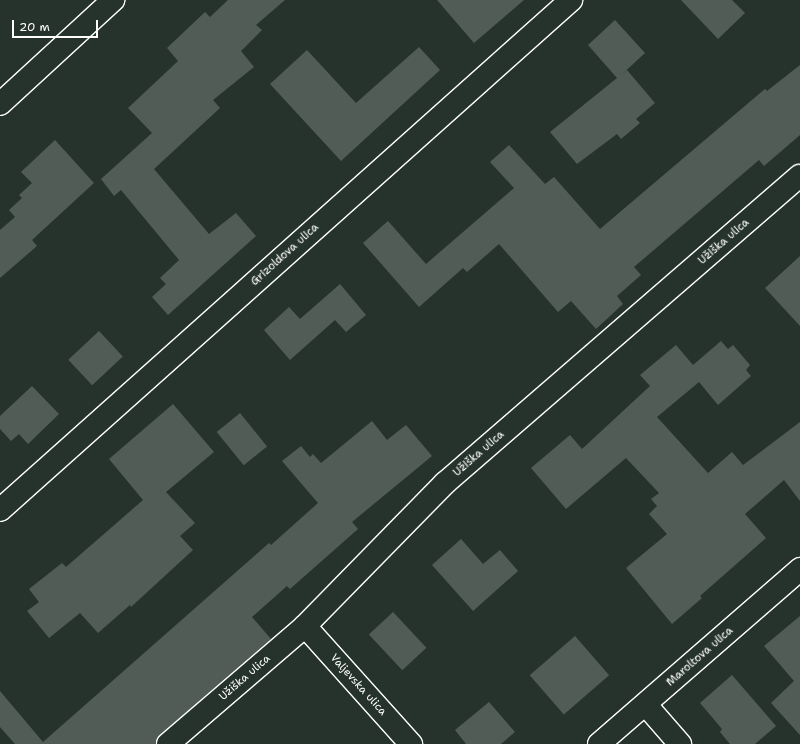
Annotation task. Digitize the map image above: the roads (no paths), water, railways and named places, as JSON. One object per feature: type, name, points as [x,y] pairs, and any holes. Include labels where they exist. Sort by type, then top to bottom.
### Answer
[{"type":"street","points":[[0,104],[113,0]]},
{"type":"street","name":"Grizoldova ulica","points":[[0,510],[571,0]]},
{"type":"street","name":"Užiška ulica","points":[[168,744],[305,626],[445,484],[800,176]]},
{"type":"street","name":"Maroltova ulica","points":[[599,744],[646,705],[800,569]]},
{"type":"street","name":"Valjevska ulica","points":[[305,626],[411,744]]},
{"type":"street","points":[[646,705],[680,744]]}]
